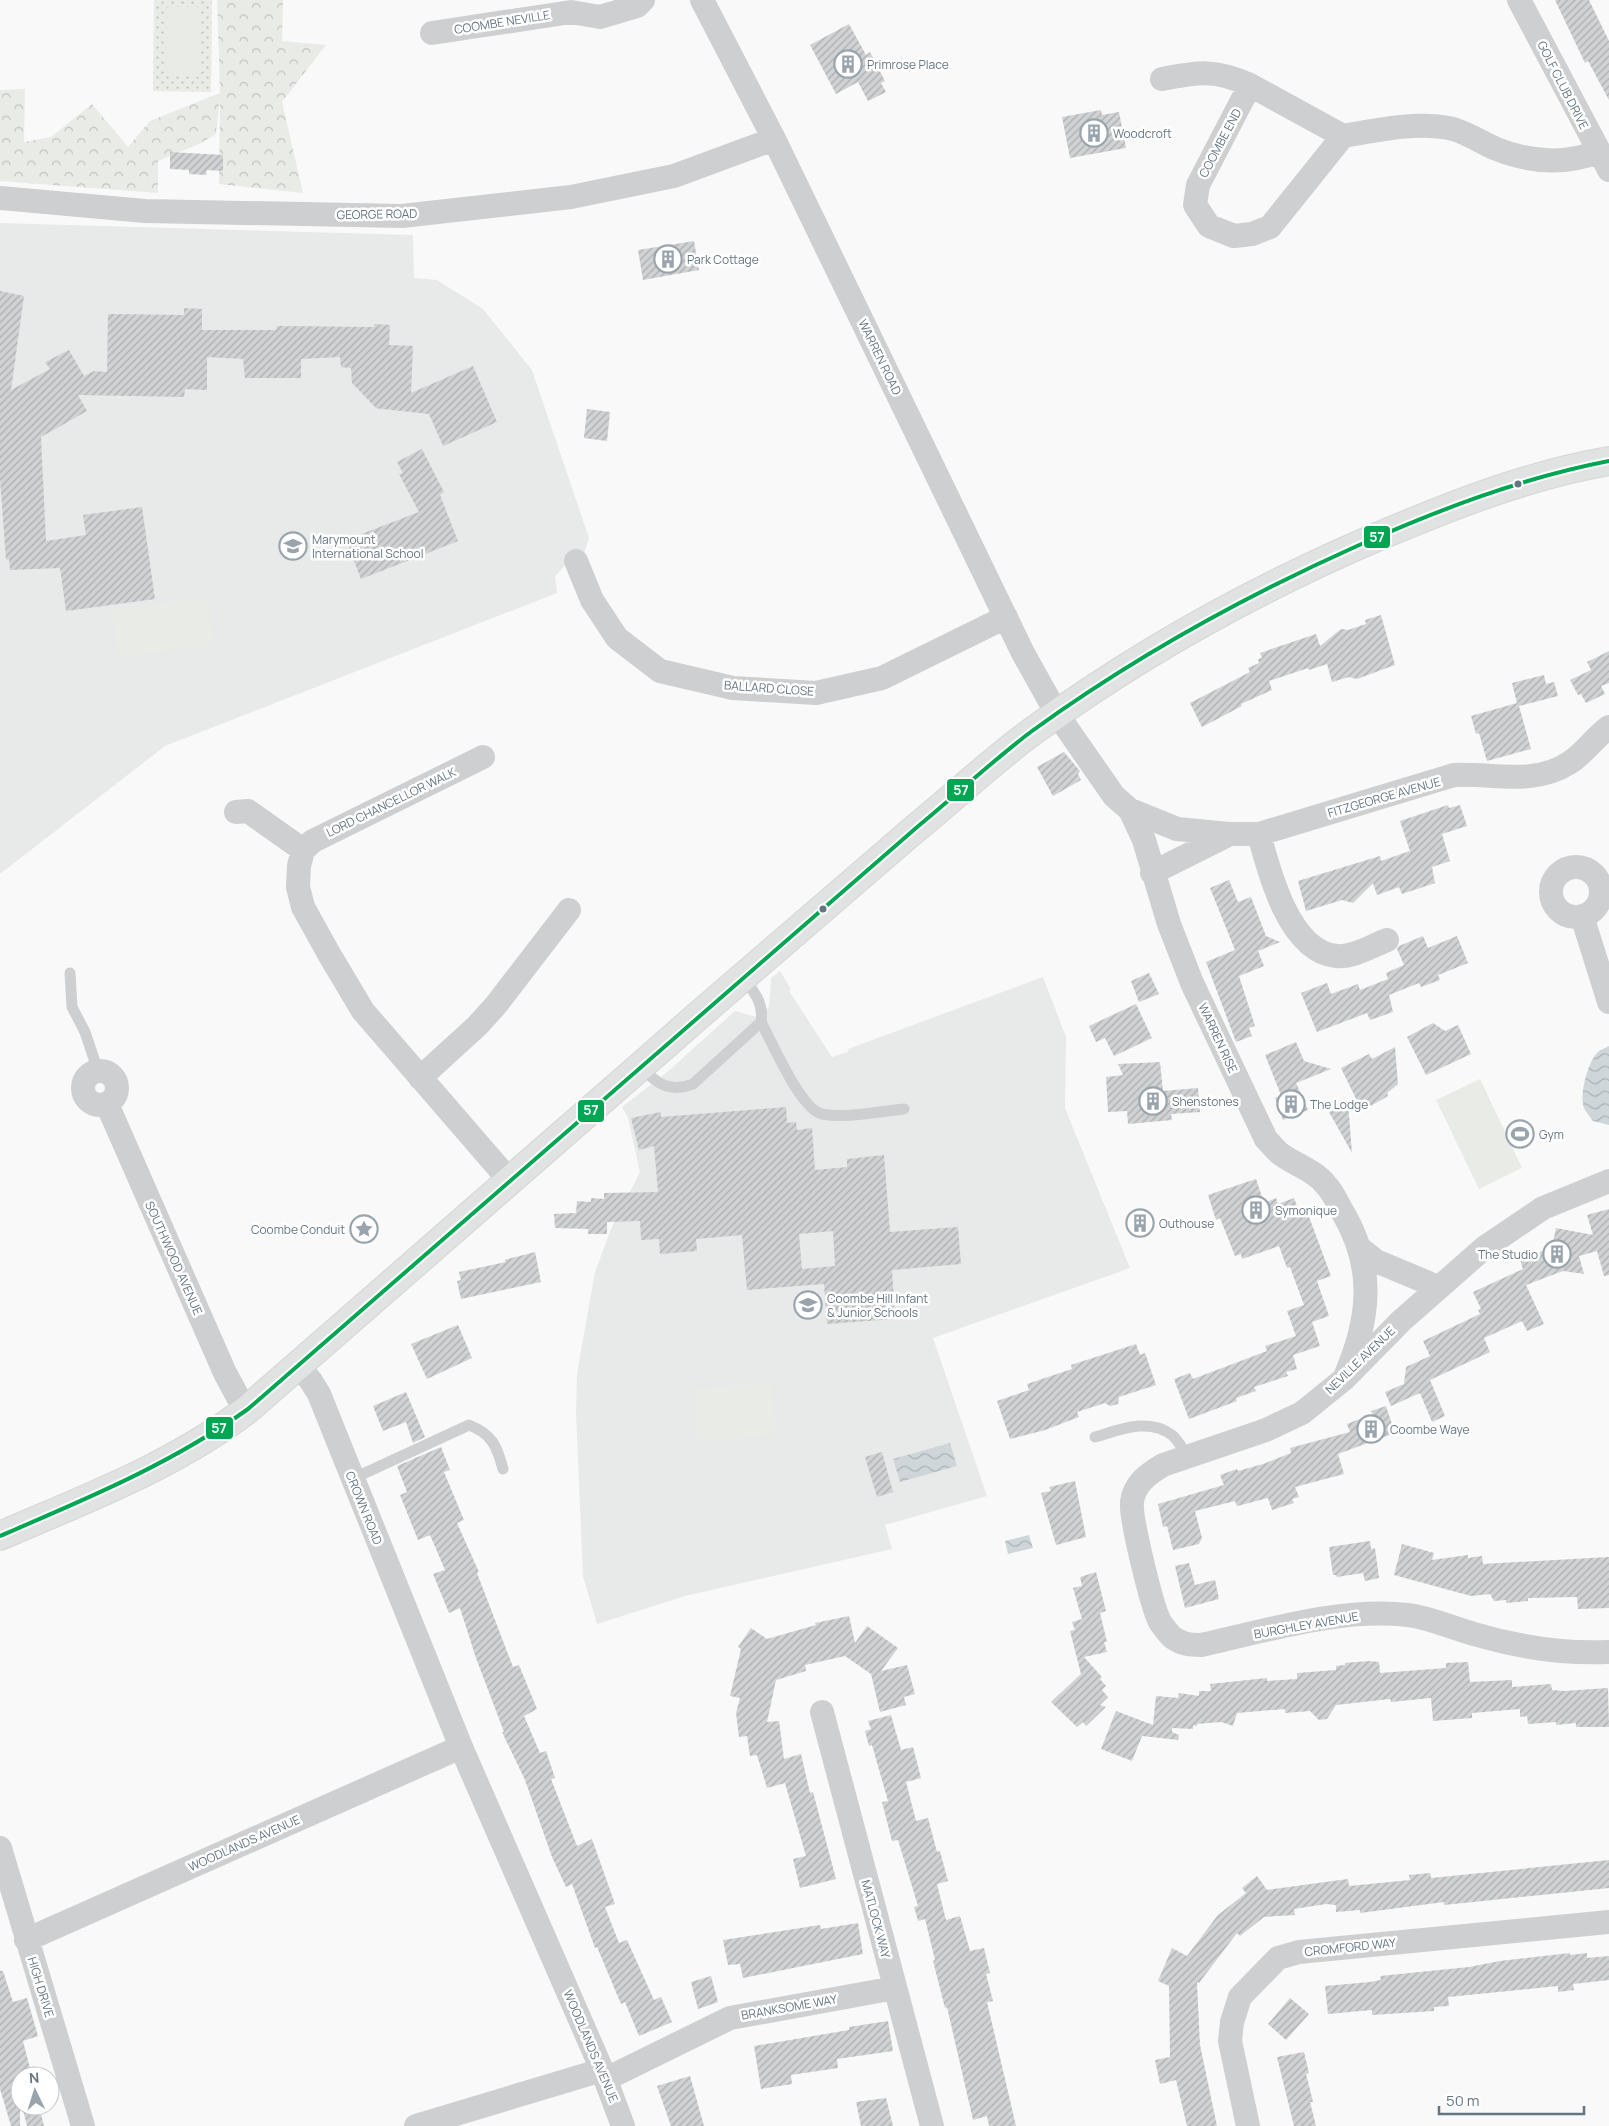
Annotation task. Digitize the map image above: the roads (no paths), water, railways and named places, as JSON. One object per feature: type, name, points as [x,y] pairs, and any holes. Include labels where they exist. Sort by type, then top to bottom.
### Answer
[{"type":"main road","points":[[0,1536],[186,1452],[217,1433],[248,1409],[743,977],[1014,746],[1058,714],[1156,649],[1232,605],[1348,549],[1438,511],[1505,486],[1574,467],[1609,461]]},
{"type":"street","name":"COOMBE NEVILLE","points":[[432,33],[581,6],[600,17],[637,6],[643,0]]},
{"type":"street","name":"WARREN ROAD","points":[[702,0],[774,138],[1006,617],[1058,714]]},
{"type":"street","name":"GOLF CLUB DRIVE","points":[[1519,0],[1605,163]]},
{"type":"street","points":[[1162,79],[1200,72],[1230,76],[1343,136],[1409,125],[1453,129],[1496,149],[1537,160],[1605,163]]},
{"type":"street","name":"COOMBE END","points":[[1250,85],[1198,184],[1195,205],[1209,226],[1234,236],[1252,234],[1270,228],[1343,136]]},
{"type":"street","name":"GEORGE ROAD","points":[[0,198],[145,211],[402,216],[571,197],[665,178],[774,138]]},
{"type":"street","name":"BALLARD CLOSE","points":[[576,561],[592,600],[617,638],[660,671],[733,688],[816,693],[882,678],[1006,617]]},
{"type":"street","name":"WARREN RISE","points":[[1058,714],[1114,796],[1130,810],[1144,840],[1152,873],[1192,983],[1266,1139],[1282,1155],[1302,1165],[1326,1184],[1350,1224],[1361,1249],[1365,1314],[1355,1353],[1344,1379]]},
{"type":"street","name":"FITZGEORGE AVENUE","points":[[1152,873],[1230,834],[1259,834],[1454,776],[1480,774],[1523,778],[1552,772],[1584,752],[1609,727]]},
{"type":"street","name":"LORD CHANCELLOR WALK","points":[[303,850],[327,832],[482,757]]},
{"type":"street","points":[[1130,810],[1177,829],[1230,834]]},
{"type":"street","points":[[236,812],[248,811],[303,850],[299,866],[298,887],[303,907],[364,1011],[509,1180]]},
{"type":"street","points":[[1259,834],[1268,869],[1282,902],[1296,929],[1315,951],[1337,956],[1362,951],[1387,940]]},
{"type":"street","points":[[420,1078],[477,1026],[496,1005],[570,910]]},
{"type":"street","points":[[1582,916],[1609,1002]]},
{"type":"street","name":"SOUTHWOOD AVENUE","points":[[98,1071],[112,1075],[118,1085],[115,1097],[106,1104],[225,1373],[239,1399],[248,1409]]},
{"type":"street","name":"NEVILLE AVENUE","points":[[1143,1562],[1131,1513],[1136,1489],[1148,1474],[1163,1465],[1284,1423],[1302,1413],[1344,1379],[1438,1287],[1484,1248],[1543,1208],[1609,1181]]},
{"type":"street","points":[[1361,1249],[1376,1261],[1438,1287]]},
{"type":"street","name":"CROWN ROAD","points":[[298,1365],[311,1380],[319,1394],[424,1655]]},
{"type":"street","name":"BURGHLEY AVENUE","points":[[1143,1562],[1160,1621],[1171,1636],[1186,1644],[1201,1645],[1345,1615],[1376,1614],[1408,1615],[1521,1646],[1583,1653],[1609,1652]]},
{"type":"street","name":"WOODLANDS AVENUE","points":[[424,1655],[461,1747],[604,2074],[623,2126]]},
{"type":"street","name":"MATLOCK WAY","points":[[822,1712],[932,2126]]},
{"type":"street","name":"WOODLANDS AVENUE","points":[[26,1940],[461,1747]]},
{"type":"street","name":"HIGH DRIVE","points":[[0,1848],[83,2126]]},
{"type":"street","name":"CROMFORD WAY","points":[[1248,2126],[1230,2041],[1232,2022],[1240,1997],[1278,1958],[1299,1952],[1609,1922]]},
{"type":"street","name":"BRANKSOME WAY","points":[[416,2126],[604,2074],[730,2018],[895,1988]]},
{"type":"lane","points":[[70,973],[72,1007],[90,1044],[98,1071]]},
{"type":"lane","points":[[641,1066],[656,1082],[680,1089],[693,1084],[761,1022],[763,1011],[758,997],[743,977]]},
{"type":"lane","points":[[761,1022],[804,1100],[820,1114],[836,1115],[904,1109]]},
{"type":"lane","points":[[352,1479],[469,1425],[480,1430],[498,1447],[503,1469]]},
{"type":"lane","points":[[1095,1437],[1131,1426],[1147,1426],[1173,1435],[1188,1457]]},
{"type":"water","points":[[1609,1046],[1609,1125],[1593,1121],[1584,1108],[1583,1095],[1585,1078],[1594,1056]]},
{"type":"water","points":[[950,1443],[957,1466],[900,1482],[893,1459]]},
{"type":"water","points":[[1029,1535],[1033,1548],[1008,1554],[1005,1541]]},
{"type":"place","name":"Primrose Place","points":[[848,64]]},
{"type":"place","name":"Woodcroft","points":[[1094,133]]},
{"type":"place","name":"Park Cottage","points":[[668,259]]},
{"type":"place","name":"Marymount International School","points":[[293,546]]},
{"type":"place","name":"Shenstones","points":[[1153,1101]]},
{"type":"place","name":"The Lodge","points":[[1291,1104]]},
{"type":"place","name":"Gym","points":[[1520,1134]]},
{"type":"place","name":"Symonique","points":[[1256,1210]]},
{"type":"place","name":"Outhouse","points":[[1140,1223]]},
{"type":"place","name":"Coombe Conduit","points":[[364,1229]]},
{"type":"place","name":"The Studio","points":[[1557,1254]]},
{"type":"place","name":"Coombe Hill Infant & Junior Schools","points":[[808,1305]]},
{"type":"place","name":"Coombe Waye","points":[[1371,1429]]}]
